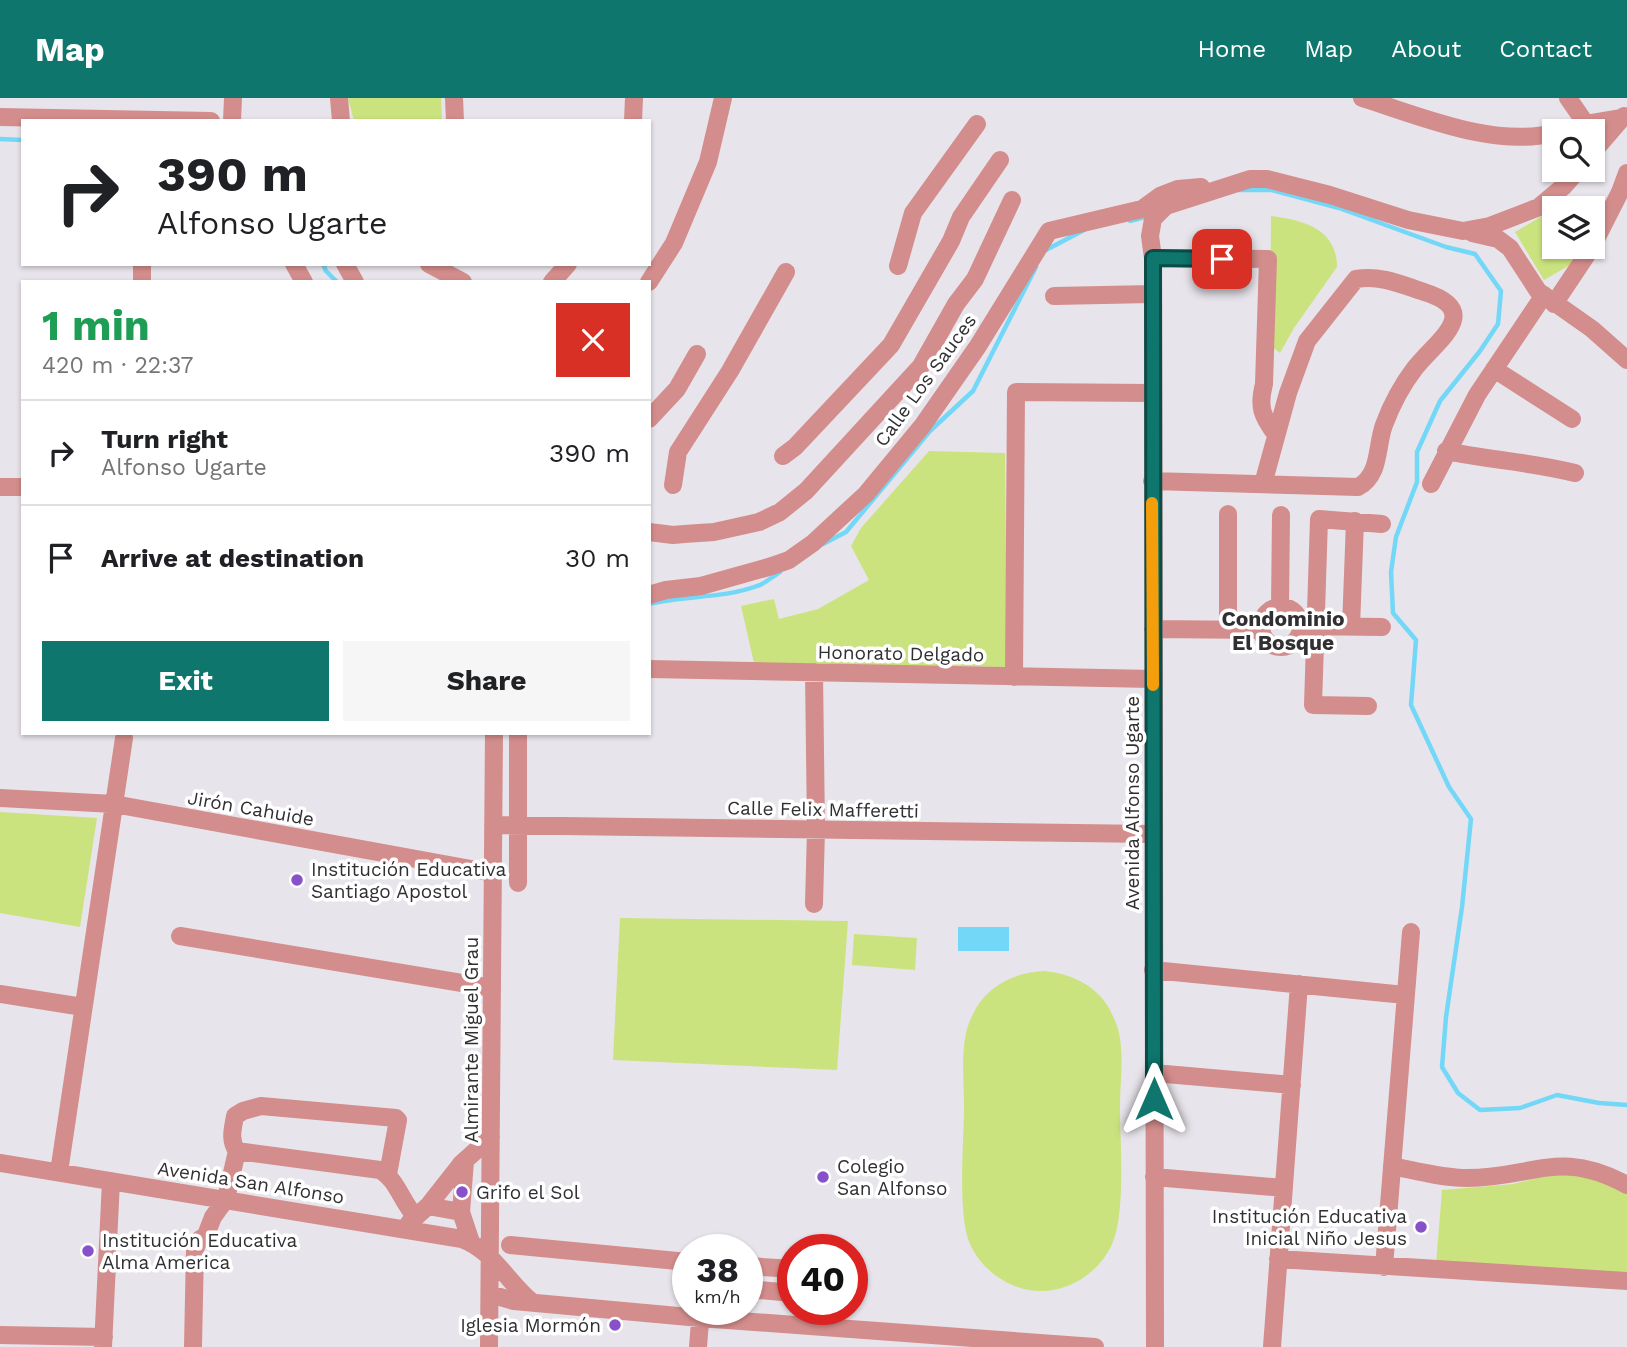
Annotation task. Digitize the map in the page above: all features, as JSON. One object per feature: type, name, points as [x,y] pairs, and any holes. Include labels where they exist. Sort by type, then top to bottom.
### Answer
[{"type":"street","points":[[232,119],[233,98]]},
{"type":"street","points":[[339,98],[341,119]]},
{"type":"street","points":[[454,98],[455,119]]},
{"type":"street","points":[[633,119],[634,98]]},
{"type":"street","points":[[650,280],[674,243],[708,162],[723,98]]},
{"type":"street","points":[[1362,98],[1494,136],[1519,139],[1542,135]]},
{"type":"street","points":[[1568,98],[1583,119]]},
{"type":"street","points":[[1605,120],[1625,115]]},
{"type":"street","points":[[1605,138],[1625,115]]},
{"type":"street","points":[[0,117],[99,119]]},
{"type":"street","points":[[898,266],[913,213],[976,124]]},
{"type":"street","points":[[783,456],[795,447],[891,345],[951,241],[961,217],[1000,160]]},
{"type":"street","points":[[1605,221],[1627,173]]},
{"type":"street","points":[[1220,188],[1250,179],[1266,179],[1330,195],[1408,220],[1498,239],[1510,248],[1538,291],[1592,329],[1627,360]]},
{"type":"street","points":[[1463,231],[1524,215],[1539,207],[1568,182]]},
{"type":"street","name":"Calle Los Sauces","points":[[651,594],[701,586],[772,566],[789,560],[813,543],[866,494],[923,425],[978,346],[1049,231],[1142,209],[1160,196],[1178,188],[1220,188]]},
{"type":"street","name":"Avenida Alfonso Ugarte","points":[[1154,1347],[1153,258],[1150,236],[1153,219],[1166,206],[1220,188]]},
{"type":"street","points":[[651,531],[673,535],[714,532],[759,522],[780,512],[807,491],[922,366],[956,304],[975,279],[1012,200]]},
{"type":"street","points":[[1153,258],[1268,259],[1264,384],[1260,401],[1265,420],[1276,435]]},
{"type":"street","points":[[1431,484],[1446,451],[1494,369],[1582,259]]},
{"type":"street","points":[[433,266],[459,280]]},
{"type":"street","points":[[554,280],[566,266]]},
{"type":"street","points":[[673,485],[678,452],[730,371],[786,272]]},
{"type":"street","points":[[1152,481],[1359,487],[1368,482],[1373,472],[1383,427],[1395,400],[1415,368],[1448,332],[1452,318],[1451,307],[1443,298],[1373,276],[1356,278],[1307,341],[1288,393],[1263,484]]},
{"type":"street","points":[[1054,296],[1152,294]]},
{"type":"street","points":[[651,417],[677,389],[697,354]]},
{"type":"street","points":[[1494,369],[1572,419]]},
{"type":"street","points":[[1264,384],[1288,393]]},
{"type":"street","points":[[1014,677],[1016,392],[1152,393]]},
{"type":"street","points":[[1446,451],[1501,461],[1541,464],[1575,472]]},
{"type":"street","points":[[0,486],[21,488]]},
{"type":"street","points":[[1228,514],[1228,629]]},
{"type":"street","points":[[1280,607],[1281,515]]},
{"type":"street","points":[[1368,706],[1313,705],[1308,626],[1319,519],[1382,524]]},
{"type":"street","points":[[1351,627],[1355,521]]},
{"type":"street","points":[[1308,626],[1297,639],[1280,647],[1268,641],[1262,630],[1264,617],[1268,612],[1280,607],[1292,610],[1308,626],[1382,627]]},
{"type":"street","points":[[1153,629],[1262,630]]},
{"type":"street","name":"Honorato Delgado","points":[[651,669],[1153,679]]},
{"type":"street","points":[[814,671],[814,904]]},
{"type":"street","name":"Almirante Miguel Grau","points":[[489,1347],[494,735]]},
{"type":"street","points":[[518,735],[518,883]]},
{"type":"street","points":[[59,1172],[124,738]]},
{"type":"street","name":"Jirón Cahuide","points":[[0,798],[114,804],[493,873]]},
{"type":"street","name":"Calle Felix Mafferetti","points":[[493,825],[1153,834]]},
{"type":"street","points":[[1384,1266],[1410,932]]},
{"type":"street","points":[[180,936],[492,988]]},
{"type":"street","points":[[1153,970],[1405,995]]},
{"type":"street","points":[[1272,1347],[1299,984]]},
{"type":"street","points":[[0,994],[83,1007]]},
{"type":"street","points":[[1154,1073],[1292,1085]]},
{"type":"street","points":[[388,1174],[398,1120],[391,1116],[261,1106],[235,1116],[232,1136],[233,1146],[237,1151],[380,1170],[388,1174],[408,1209],[416,1217]]},
{"type":"street","points":[[416,1217],[465,1161],[491,1137]]},
{"type":"street","points":[[193,1347],[195,1249],[199,1240],[206,1236],[213,1217],[226,1199],[237,1151]]},
{"type":"street","points":[[465,1161],[461,1212],[471,1242]]},
{"type":"street","name":"Avenida San Alfonso","points":[[0,1163],[226,1199],[416,1217],[471,1242],[491,1256],[532,1302]]},
{"type":"street","points":[[1392,1166],[1444,1177],[1467,1178],[1567,1165],[1588,1168],[1627,1185]]},
{"type":"street","points":[[1154,1177],[1284,1188]]},
{"type":"street","points":[[0,1335],[104,1342],[111,1181]]},
{"type":"street","points":[[416,1217],[461,1212]]},
{"type":"street","points":[[510,1245],[672,1260]]},
{"type":"street","points":[[1278,1259],[1627,1282]]},
{"type":"street","points":[[490,1294],[514,1301],[672,1312]]},
{"type":"street","points":[[763,1322],[930,1342],[1095,1347]]},
{"type":"street","points":[[698,1347],[699,1325]]},
{"type":"green space","points":[[348,98],[441,98],[442,119],[353,119]]},
{"type":"green space","points":[[1271,216],[1316,228],[1331,243],[1337,267],[1294,328],[1280,353],[1270,345]]},
{"type":"green space","points":[[1542,216],[1542,259],[1573,259],[1575,262],[1544,280],[1515,232]]},
{"type":"green space","points":[[929,451],[1005,453],[1007,667],[754,663],[741,606],[774,599],[779,619],[818,609],[869,580],[851,546],[861,528]]},
{"type":"green space","points":[[0,812],[97,818],[80,927],[0,913]]},
{"type":"green space","points":[[620,918],[848,921],[837,1070],[613,1060]]},
{"type":"green space","points":[[854,934],[917,938],[915,970],[852,965]]},
{"type":"green space","points":[[1043,971],[1072,977],[1089,986],[1109,1008],[1116,1023],[1121,1051],[1121,1177],[1119,1215],[1107,1254],[1084,1278],[1063,1287],[1041,1291],[1019,1287],[999,1278],[975,1254],[966,1231],[962,1177],[963,1070],[969,1023],[976,1008],[996,986],[1013,977]]},
{"type":"green space","points":[[1582,1172],[1627,1191],[1627,1279],[1436,1264],[1442,1190],[1513,1184],[1556,1173]]},
{"type":"water","points":[[958,927],[1009,927],[1009,951],[958,951]]},
{"type":"waterway","points":[[0,139],[21,140]]},
{"type":"waterway","points":[[1238,190],[1272,190],[1339,208],[1446,247],[1475,254],[1501,291],[1498,324],[1440,401],[1417,452],[1417,482],[1396,537],[1391,572],[1393,613],[1416,640],[1411,705],[1449,787],[1471,819],[1442,1067],[1458,1093],[1480,1110],[1520,1108],[1557,1095],[1627,1105]]},
{"type":"waterway","points":[[1130,221],[1149,216]]},
{"type":"waterway","points":[[1046,250],[1084,230]]},
{"type":"waterway","points":[[324,266],[335,280]]},
{"type":"waterway","points":[[823,544],[846,532],[930,431],[973,391],[1036,267]]},
{"type":"waterway","points":[[651,604],[744,590],[763,584],[780,572]]},
{"type":"slow traffic","points":[[1152,503],[1153,685]]},
{"type":"place","name":"Institución Educativa Santiago Apostol","points":[[297,880]]},
{"type":"place","name":"Colegio San Alfonso","points":[[823,1177]]},
{"type":"place","name":"Grifo el Sol","points":[[462,1192]]},
{"type":"place","name":"Institución Educativa Inicial Niño Jesus","points":[[1421,1227]]},
{"type":"place","name":"Institución Educativa Alma America","points":[[88,1251]]},
{"type":"place","name":"Iglesia Mormón","points":[[615,1325]]},
{"type":"district","name":"Condominio El Bosque","points":[[1283,631]]},
{"type":"route","points":[[1154,1099],[1153,258],[1222,259]]}]
